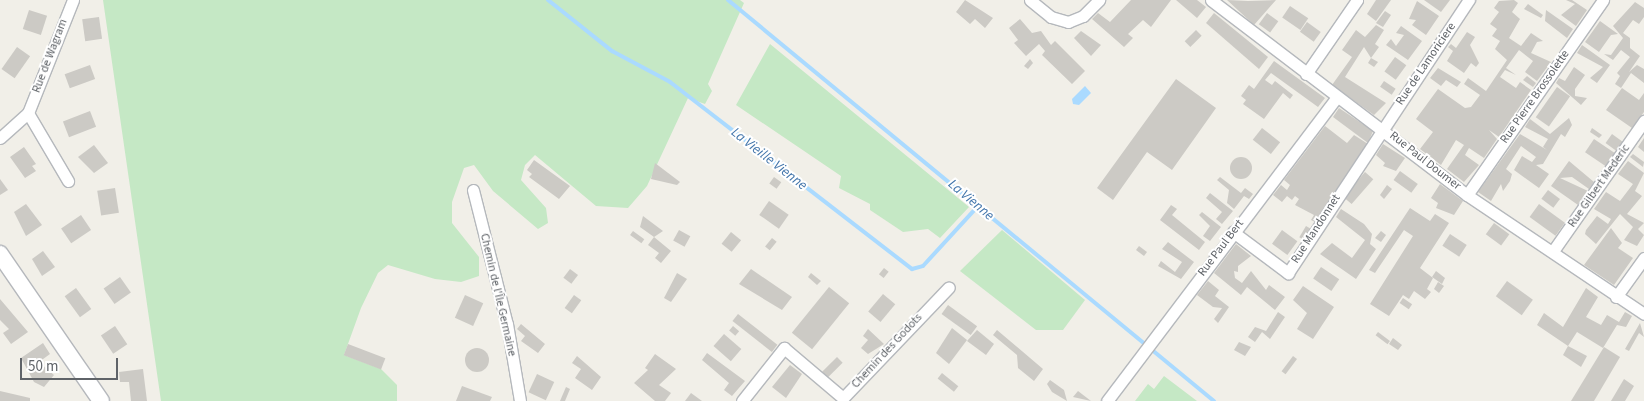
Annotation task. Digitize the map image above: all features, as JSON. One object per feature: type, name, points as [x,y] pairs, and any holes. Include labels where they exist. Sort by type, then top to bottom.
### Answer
[{"type":"street","name":"Rue de Wagram","points":[[0,138],[28,113],[73,0]]},
{"type":"street","points":[[1030,0],[1051,17],[1068,22],[1083,16],[1099,0]]},
{"type":"street","points":[[1306,74],[1357,0]]},
{"type":"street","name":"Rue de Lamoriciere","points":[[1382,128],[1469,0]]},
{"type":"street","name":"Rue Pierre Brossolette","points":[[1467,195],[1603,0]]},
{"type":"street","name":"Rue Paul Doumer","points":[[1214,1],[1306,74],[1382,128],[1467,195],[1553,251],[1616,297],[1644,314]]},
{"type":"street","name":"Rue Paul Bert","points":[[1107,401],[1336,97]]},
{"type":"street","points":[[28,113],[68,181]]},
{"type":"street","name":"Rue Gilbert Mederic","points":[[1553,251],[1644,121]]},
{"type":"street","name":"Rue Mandonnet","points":[[1233,232],[1288,273],[1382,128]]},
{"type":"street","name":"Chemin de l'Île Germaine","points":[[473,190],[507,324],[520,401]]},
{"type":"street","points":[[0,254],[101,401]]},
{"type":"street","points":[[1616,297],[1644,258]]},
{"type":"street","name":"Chemin des Godots","points":[[742,401],[784,348],[842,399],[948,287]]},
{"type":"green space","points":[[103,0],[740,0],[744,3],[708,84],[712,91],[705,104],[688,98],[647,186],[628,208],[596,206],[535,155],[525,165],[521,180],[546,208],[548,223],[538,229],[493,191],[474,165],[464,168],[452,202],[452,223],[479,257],[479,276],[461,282],[435,279],[388,265],[378,273],[361,308],[344,355],[381,369],[397,385],[397,401],[161,401]]},
{"type":"green space","points":[[770,44],[969,207],[940,238],[928,229],[903,232],[870,210],[870,204],[839,188],[841,176],[736,105]]},
{"type":"green space","points":[[1002,230],[1085,300],[1063,330],[1036,330],[960,271]]},
{"type":"green space","points":[[1164,376],[1197,401],[1135,401],[1148,384],[1154,389]]},
{"type":"water","points":[[1085,86],[1091,93],[1079,105],[1073,104],[1072,99]]},
{"type":"building","points":[[965,0],[993,18],[985,28],[975,19],[970,24],[956,12]]},
{"type":"building","points":[[1131,0],[1171,0],[1151,27],[1143,20],[1128,34],[1133,38],[1124,47],[1092,19],[1098,13],[1110,22]]},
{"type":"building","points":[[1176,0],[1197,0],[1206,7],[1197,18]]},
{"type":"building","points":[[1227,0],[1248,1],[1276,0],[1254,25]]},
{"type":"building","points":[[1376,0],[1391,0],[1376,21],[1367,14]]},
{"type":"building","points":[[1424,0],[1450,0],[1441,12]]},
{"type":"building","points":[[1514,0],[1518,3],[1512,12],[1520,19],[1509,38],[1521,46],[1531,33],[1543,41],[1537,42],[1531,53],[1551,62],[1537,81],[1525,72],[1533,61],[1519,50],[1506,68],[1516,75],[1505,70],[1500,77],[1516,88],[1520,82],[1531,90],[1499,137],[1489,130],[1497,139],[1484,158],[1469,148],[1465,155],[1479,165],[1464,182],[1447,169],[1464,145],[1456,140],[1441,165],[1420,149],[1433,132],[1416,119],[1438,89],[1465,108],[1471,107],[1480,95],[1464,84],[1468,78],[1486,91],[1507,60],[1495,49],[1500,41],[1492,36],[1497,29],[1490,24],[1499,12],[1494,8],[1499,1]]},
{"type":"building","points":[[1566,0],[1572,0],[1587,10],[1576,26],[1561,15],[1575,4]]},
{"type":"building","points":[[1417,1],[1439,16],[1426,35],[1412,25],[1416,20],[1409,19]]},
{"type":"building","points":[[1635,2],[1644,8],[1644,17],[1639,24],[1633,20],[1623,33],[1630,38],[1630,48],[1640,56],[1629,72],[1637,65],[1644,69],[1644,83],[1631,73],[1621,88],[1615,84],[1620,76],[1617,73],[1630,57],[1621,50],[1613,60],[1604,54],[1611,55],[1623,38],[1613,26]]},
{"type":"building","points":[[1528,4],[1543,15],[1541,18],[1524,9]]},
{"type":"building","points":[[1290,6],[1308,18],[1300,30],[1282,18]]},
{"type":"building","points":[[29,10],[47,16],[41,35],[23,29]]},
{"type":"building","points":[[1546,10],[1573,29],[1567,38],[1545,21]]},
{"type":"building","points":[[1385,11],[1391,15],[1383,27],[1376,23]]},
{"type":"building","points":[[1214,13],[1268,57],[1259,69],[1206,23]]},
{"type":"building","points":[[1267,13],[1278,21],[1270,33],[1259,24]]},
{"type":"building","points":[[99,17],[102,39],[85,41],[82,19]]},
{"type":"building","points":[[1020,19],[1032,33],[1041,31],[1051,45],[1055,41],[1085,71],[1072,84],[1042,55],[1045,51],[1039,44],[1026,56],[1014,43],[1018,40],[1009,28]]},
{"type":"building","points":[[1600,21],[1618,34],[1611,35],[1599,52],[1585,42]]},
{"type":"building","points":[[1307,22],[1321,32],[1314,42],[1300,32]]},
{"type":"building","points":[[1376,25],[1384,30],[1375,44],[1379,47],[1371,58],[1364,47],[1345,77],[1386,103],[1374,115],[1332,85],[1352,57],[1342,50],[1356,30],[1365,37]]},
{"type":"building","points":[[1401,26],[1422,41],[1408,60],[1386,45],[1391,39],[1396,46],[1404,35],[1396,33]]},
{"type":"building","points":[[1196,30],[1202,36],[1190,47],[1185,41]]},
{"type":"building","points":[[1081,31],[1101,45],[1091,56],[1074,38]]},
{"type":"building","points":[[1467,32],[1475,37],[1470,45],[1479,63],[1476,67],[1471,63],[1464,73],[1447,61],[1453,51],[1448,47],[1451,44],[1456,48]]},
{"type":"building","points":[[1582,45],[1610,65],[1597,83],[1590,78],[1603,67],[1577,53]]},
{"type":"building","points":[[17,47],[30,56],[15,78],[2,69]]},
{"type":"building","points":[[1395,57],[1406,65],[1396,80],[1384,72]]},
{"type":"building","points":[[1371,58],[1378,62],[1374,67],[1368,63]]},
{"type":"building","points":[[1030,59],[1033,63],[1028,69],[1024,66]]},
{"type":"building","points":[[1274,61],[1325,98],[1318,107],[1271,73],[1265,80],[1272,85],[1275,81],[1293,95],[1290,99],[1283,93],[1264,119],[1243,104],[1246,100],[1241,96],[1249,85],[1254,89]]},
{"type":"building","points":[[90,65],[95,79],[70,88],[65,74]]},
{"type":"building","points":[[1574,67],[1585,75],[1575,89],[1575,96],[1587,98],[1581,105],[1556,83],[1559,78],[1565,81]]},
{"type":"building","points":[[1438,68],[1461,82],[1457,87],[1446,80],[1441,86],[1430,78]]},
{"type":"building","points":[[1527,76],[1536,83],[1533,87],[1523,80]]},
{"type":"building","points":[[1176,79],[1216,108],[1172,170],[1147,152],[1113,200],[1097,188]]},
{"type":"building","points":[[1384,81],[1396,89],[1392,95],[1380,87]]},
{"type":"building","points":[[1557,87],[1570,96],[1549,126],[1536,117]]},
{"type":"building","points":[[1622,88],[1639,100],[1644,93],[1644,112],[1632,128],[1606,110]]},
{"type":"building","points":[[1339,108],[1373,131],[1368,143],[1333,117]]},
{"type":"building","points":[[90,111],[96,127],[69,137],[63,121]]},
{"type":"building","points":[[1569,118],[1572,125],[1565,137],[1561,134],[1543,164],[1536,165],[1549,174],[1539,188],[1514,170],[1522,156],[1532,162],[1536,157],[1521,146],[1506,169],[1512,174],[1510,181],[1503,191],[1501,184],[1491,201],[1478,192],[1520,134],[1547,150],[1543,147],[1548,139],[1525,127],[1530,119],[1550,134]]},
{"type":"building","points":[[1325,126],[1347,143],[1354,135],[1368,144],[1315,222],[1311,220],[1314,215],[1295,205],[1299,199],[1295,196],[1292,200],[1287,196],[1282,202],[1273,195],[1281,185],[1287,190],[1290,185],[1284,180]]},
{"type":"building","points":[[1262,128],[1280,142],[1271,154],[1253,140]]},
{"type":"building","points":[[1592,128],[1602,135],[1599,138],[1590,132]]},
{"type":"building","points":[[1612,134],[1623,142],[1617,151],[1606,143]]},
{"type":"building","points":[[1644,138],[1644,152],[1638,147]]},
{"type":"building","points":[[1594,139],[1615,153],[1606,166],[1585,152]]},
{"type":"building","points":[[1383,144],[1405,158],[1396,171],[1383,166],[1385,163],[1376,155]]},
{"type":"building","points":[[94,145],[108,163],[94,173],[78,157]]},
{"type":"building","points":[[24,147],[36,164],[32,166],[36,171],[25,178],[10,157]]},
{"type":"building","points":[[1633,154],[1644,162],[1643,167],[1630,157]]},
{"type":"building","points":[[1241,157],[1249,160],[1252,168],[1249,176],[1241,179],[1233,176],[1230,168],[1233,160]]},
{"type":"building","points":[[534,160],[570,186],[559,199],[529,177],[532,174],[527,170]]},
{"type":"building","points":[[1569,161],[1594,182],[1589,189],[1572,177],[1560,178],[1588,191],[1578,205],[1551,186]]},
{"type":"building","points":[[1628,161],[1644,173],[1635,191],[1642,196],[1627,214],[1644,223],[1638,229],[1644,235],[1637,246],[1624,240],[1633,227],[1620,214],[1596,244],[1585,234],[1586,230],[1597,216],[1608,224],[1611,219],[1594,209],[1606,192],[1620,201],[1633,184],[1618,174]]},
{"type":"building","points":[[655,163],[680,182],[677,185],[651,179]]},
{"type":"building","points":[[1400,171],[1418,184],[1411,193],[1394,180]]},
{"type":"building","points":[[1365,172],[1373,179],[1352,204],[1343,197]]},
{"type":"building","points":[[774,177],[781,182],[777,189],[769,183]]},
{"type":"building","points":[[1220,177],[1241,193],[1245,188],[1253,194],[1249,199],[1244,196],[1234,209],[1227,203],[1229,190],[1217,180]]},
{"type":"building","points":[[0,179],[8,190],[0,195]]},
{"type":"building","points":[[1440,184],[1463,201],[1454,215],[1436,208],[1438,203],[1431,198]]},
{"type":"building","points":[[1387,185],[1392,189],[1384,199],[1380,195]]},
{"type":"building","points":[[115,188],[119,213],[101,216],[97,191]]},
{"type":"building","points":[[1548,190],[1560,199],[1553,208],[1541,199]]},
{"type":"building","points":[[1210,193],[1233,211],[1222,224],[1216,219],[1222,212],[1206,198]]},
{"type":"building","points":[[769,201],[789,215],[779,229],[759,215]]},
{"type":"building","points":[[26,204],[42,225],[26,236],[14,212]]},
{"type":"building","points":[[1539,204],[1565,223],[1555,236],[1530,217]]},
{"type":"building","points":[[1171,205],[1177,209],[1172,215],[1205,242],[1199,250],[1160,220]]},
{"type":"building","points":[[1410,208],[1430,221],[1435,214],[1449,223],[1420,268],[1433,278],[1427,289],[1431,292],[1425,299],[1414,291],[1409,299],[1403,295],[1389,316],[1370,304],[1413,236],[1404,230],[1375,273],[1369,270]]},
{"type":"building","points":[[1341,209],[1364,224],[1372,234],[1370,244],[1376,249],[1356,279],[1320,254],[1332,243],[1352,258],[1365,240],[1336,217]]},
{"type":"building","points":[[1202,212],[1221,227],[1210,241],[1203,236],[1210,226],[1199,215]]},
{"type":"building","points":[[81,215],[91,230],[71,243],[61,228]]},
{"type":"building","points":[[643,216],[663,231],[654,237],[640,227]]},
{"type":"building","points":[[1494,223],[1509,234],[1501,245],[1486,234]]},
{"type":"building","points":[[1306,226],[1311,229],[1304,240],[1299,237]]},
{"type":"building","points":[[1611,228],[1622,243],[1618,248],[1633,258],[1614,285],[1584,265]]},
{"type":"building","points":[[679,230],[690,236],[685,247],[673,240]]},
{"type":"building","points":[[1282,230],[1297,241],[1287,255],[1272,244]]},
{"type":"building","points":[[633,231],[644,239],[641,243],[630,235]]},
{"type":"building","points":[[1381,231],[1386,235],[1381,242],[1375,238]]},
{"type":"building","points":[[731,232],[741,240],[732,252],[722,244]]},
{"type":"building","points":[[1450,234],[1467,245],[1459,257],[1442,246]]},
{"type":"building","points":[[654,237],[671,251],[661,263],[655,258],[659,253],[648,245]]},
{"type":"building","points":[[772,238],[777,242],[770,250],[765,247]]},
{"type":"building","points":[[1168,242],[1194,262],[1181,279],[1158,266],[1161,261],[1175,272],[1182,262],[1162,249]]},
{"type":"building","points":[[1236,244],[1251,256],[1238,266],[1238,272],[1234,271],[1235,278],[1242,283],[1251,271],[1266,290],[1269,285],[1285,297],[1275,310],[1247,287],[1241,295],[1214,273]]},
{"type":"building","points":[[1139,246],[1147,252],[1144,256],[1136,250]]},
{"type":"building","points":[[43,251],[55,267],[42,276],[32,259]]},
{"type":"building","points":[[1321,267],[1339,279],[1331,291],[1313,279]]},
{"type":"building","points":[[884,268],[889,272],[884,278],[879,274]]},
{"type":"building","points":[[570,269],[578,275],[571,284],[563,278]]},
{"type":"building","points":[[751,269],[792,297],[782,310],[739,284]]},
{"type":"building","points":[[1436,271],[1445,278],[1442,284],[1432,277]]},
{"type":"building","points":[[677,273],[687,279],[671,302],[664,298]]},
{"type":"building","points":[[811,273],[821,281],[817,285],[808,277]]},
{"type":"building","points":[[120,277],[131,293],[115,304],[104,288]]},
{"type":"building","points":[[1208,281],[1219,290],[1215,296],[1229,307],[1218,323],[1214,319],[1222,308],[1213,307],[1197,295]]},
{"type":"building","points":[[1507,281],[1533,300],[1522,315],[1496,296]]},
{"type":"building","points":[[1438,282],[1444,286],[1439,293],[1434,289]]},
{"type":"building","points":[[1303,286],[1334,307],[1313,339],[1297,329],[1307,313],[1293,300]]},
{"type":"building","points":[[829,287],[849,303],[812,349],[792,333]]},
{"type":"building","points":[[76,288],[91,309],[80,317],[65,296]]},
{"type":"building","points":[[1586,288],[1598,297],[1586,317],[1601,325],[1607,315],[1619,322],[1625,312],[1632,316],[1626,327],[1617,325],[1603,348],[1577,332],[1568,346],[1537,325],[1544,313],[1563,327]]},
{"type":"building","points":[[883,294],[895,304],[880,322],[868,312]]},
{"type":"building","points":[[465,295],[483,303],[473,326],[455,318]]},
{"type":"building","points":[[574,295],[581,300],[572,313],[565,308]]},
{"type":"building","points":[[1403,298],[1412,304],[1409,309],[1400,303]]},
{"type":"building","points":[[0,299],[28,332],[11,344],[3,333],[9,329],[0,320]]},
{"type":"building","points":[[948,305],[977,326],[971,335],[942,314]]},
{"type":"building","points":[[1278,312],[1285,317],[1270,339],[1262,332],[1255,342],[1248,337],[1255,327],[1266,331]]},
{"type":"building","points":[[738,314],[777,345],[772,352],[732,321]]},
{"type":"building","points":[[1640,323],[1644,337],[1639,333],[1629,351],[1625,349]]},
{"type":"building","points":[[521,324],[545,344],[538,353],[521,341],[525,336],[517,329]]},
{"type":"building","points":[[115,326],[127,344],[113,354],[101,336]]},
{"type":"building","points":[[733,326],[739,331],[735,336],[729,331]]},
{"type":"building","points":[[952,328],[967,340],[949,364],[936,353]]},
{"type":"building","points":[[868,329],[884,344],[868,354],[861,348],[868,340],[863,336]]},
{"type":"building","points":[[977,330],[994,344],[986,355],[967,341]]},
{"type":"building","points":[[997,330],[1043,369],[1034,381],[1018,368],[1017,355],[993,335]]},
{"type":"building","points":[[1378,332],[1390,341],[1388,344],[1376,335]]},
{"type":"building","points":[[724,334],[741,349],[731,361],[714,346]]},
{"type":"building","points":[[1393,338],[1402,345],[1398,350],[1389,344]]},
{"type":"building","points":[[1239,342],[1251,347],[1245,356],[1234,350]]},
{"type":"building","points":[[43,343],[50,354],[39,362],[54,375],[44,387],[34,382],[21,358]]},
{"type":"building","points":[[348,344],[385,358],[381,370],[344,355]]},
{"type":"building","points":[[1568,346],[1587,356],[1581,367],[1563,355]]},
{"type":"building","points":[[1604,347],[1620,357],[1594,401],[1571,401]]},
{"type":"building","points":[[477,348],[482,349],[488,355],[488,365],[482,371],[477,372],[472,371],[466,365],[465,360],[466,355],[472,349]]},
{"type":"building","points":[[707,353],[745,381],[732,396],[724,390],[729,383],[702,360]]},
{"type":"building","points":[[655,354],[676,369],[659,385],[671,393],[665,401],[655,401],[634,383],[648,370],[645,368]]},
{"type":"building","points":[[577,356],[601,377],[592,390],[575,378],[581,369],[572,363]]},
{"type":"building","points":[[1293,356],[1297,359],[1286,374],[1282,371]]},
{"type":"building","points":[[837,357],[843,363],[828,378],[822,372]]},
{"type":"building","points":[[790,365],[802,374],[786,398],[772,387]]},
{"type":"building","points":[[143,369],[147,401],[131,401],[129,382],[120,382],[119,372]]},
{"type":"building","points":[[942,373],[958,386],[954,392],[938,378]]},
{"type":"building","points":[[537,374],[554,382],[546,400],[529,392]]},
{"type":"building","points":[[1624,379],[1634,386],[1625,401],[1611,401]]},
{"type":"building","points":[[1050,380],[1064,390],[1067,401],[1052,392],[1047,384]]},
{"type":"building","points":[[462,386],[492,397],[490,401],[456,401]]},
{"type":"building","points":[[566,387],[570,389],[565,401],[560,401]]},
{"type":"building","points":[[0,391],[30,398],[30,401],[0,401]]},
{"type":"building","points":[[1078,391],[1091,401],[1073,397]]},
{"type":"building","points":[[691,393],[702,401],[685,401]]},
{"type":"waterway","name":"La Vieille Vienne","points":[[548,0],[612,51],[670,82],[912,269],[923,266],[978,206]]},
{"type":"waterway","name":"La Vienne","points":[[728,0],[1214,401]]}]
